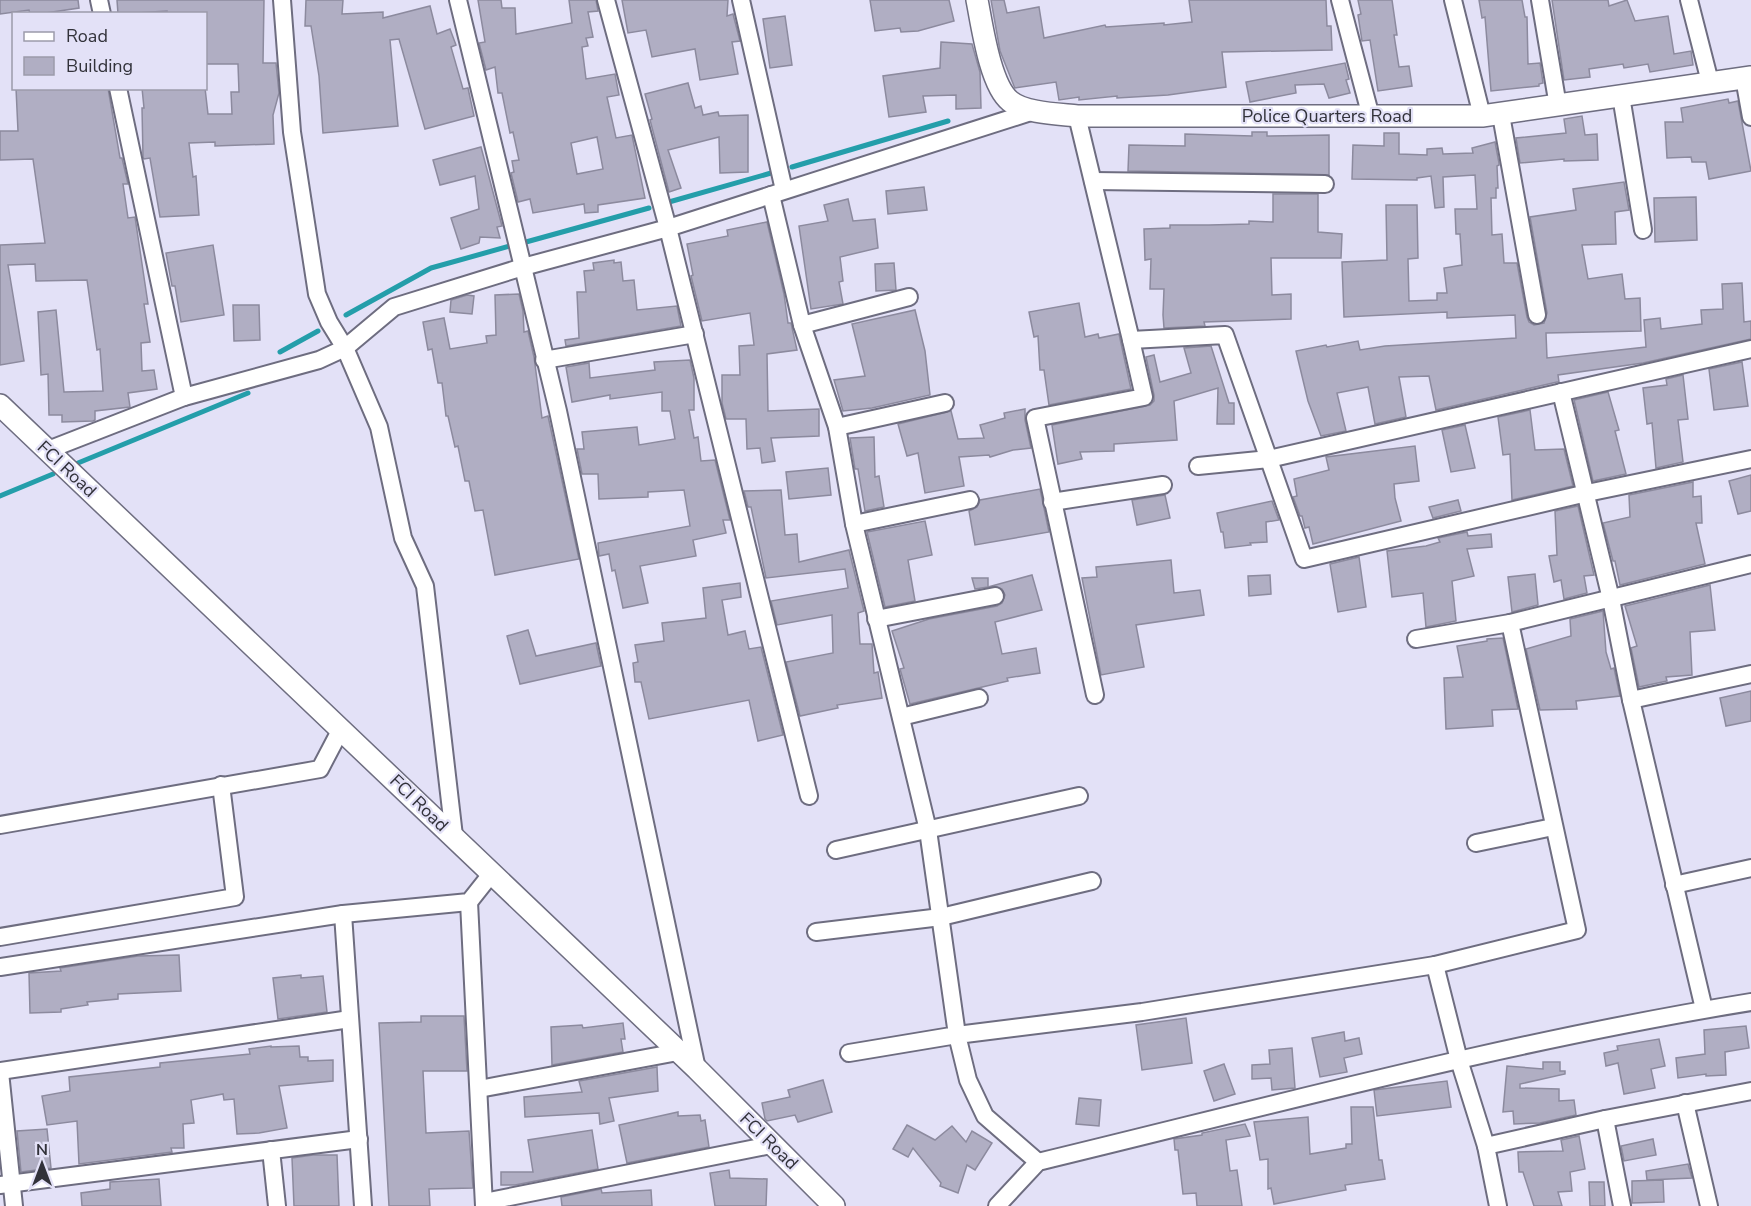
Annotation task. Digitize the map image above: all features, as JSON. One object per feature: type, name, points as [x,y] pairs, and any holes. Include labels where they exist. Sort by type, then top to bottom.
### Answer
[{"type":"street","points":[[282,0],[292,132],[317,294],[328,322],[345,348],[379,427],[403,538],[425,586],[454,836]]},
{"type":"street","points":[[458,0],[561,423],[697,1069]]},
{"type":"street","points":[[606,0],[668,228],[809,796]]},
{"type":"street","points":[[741,0],[802,325],[837,427],[854,524],[928,830],[957,1035],[968,1080],[985,1116],[1038,1162]]},
{"type":"street","name":"Police Quarters Road","points":[[976,0],[994,76],[1009,101],[1034,111],[1077,116],[1492,115],[1748,78]]},
{"type":"street","points":[[1340,0],[1371,117]]},
{"type":"street","points":[[1453,0],[1492,115],[1537,315]]},
{"type":"street","points":[[1540,0],[1558,106]]},
{"type":"street","points":[[1689,0],[1710,82]]},
{"type":"street","points":[[1748,78],[1751,117]]},
{"type":"street","points":[[118,90],[184,397]]},
{"type":"street","points":[[1621,96],[1643,230]]},
{"type":"street","points":[[48,450],[184,397],[319,360],[345,348],[394,307],[523,267],[668,228],[1034,111]]},
{"type":"street","points":[[1077,116],[1144,396],[1035,418],[1095,695]]},
{"type":"street","points":[[1093,182],[1325,184]]},
{"type":"street","points":[[802,325],[909,297]]},
{"type":"street","points":[[544,360],[695,334]]},
{"type":"street","points":[[1131,340],[1225,335],[1304,559],[1587,493],[1751,459]]},
{"type":"street","points":[[1198,466],[1269,459],[1751,349]]},
{"type":"street","points":[[1561,392],[1587,493],[1631,700],[1704,1009]]},
{"type":"street","points":[[837,427],[945,403]]},
{"type":"street","name":"FCI Road","points":[[0,405],[697,1069],[834,1206]]},
{"type":"street","points":[[1052,502],[1163,485]]},
{"type":"street","points":[[854,524],[970,500]]},
{"type":"street","points":[[1416,639],[1510,623],[1751,564]]},
{"type":"street","points":[[876,619],[995,596]]},
{"type":"street","points":[[849,1053],[957,1035],[1142,1012],[1435,965],[1577,930],[1510,623]]},
{"type":"street","points":[[1631,700],[1751,674]]},
{"type":"street","points":[[901,717],[979,698]]},
{"type":"street","points":[[0,825],[320,768],[341,729]]},
{"type":"street","points":[[0,937],[235,897],[221,785]]},
{"type":"street","points":[[836,850],[1079,796]]},
{"type":"street","points":[[1476,843],[1553,826]]},
{"type":"street","points":[[1674,885],[1751,868]]},
{"type":"street","points":[[492,873],[469,902],[484,1204],[771,1145]]},
{"type":"street","points":[[816,932],[941,916],[1092,881]]},
{"type":"street","points":[[0,967],[343,914],[469,902]]},
{"type":"street","points":[[343,914],[363,1206]]},
{"type":"street","points":[[1435,965],[1459,1060],[1486,1146],[1498,1206]]},
{"type":"street","points":[[997,1206],[1038,1162],[1459,1060],[1704,1009],[1751,1002]]},
{"type":"street","points":[[14,1206],[6,1184],[0,1071],[350,1019]]},
{"type":"street","points":[[478,1089],[678,1052]]},
{"type":"street","points":[[1486,1146],[1605,1119],[1751,1091]]},
{"type":"street","points":[[1685,1103],[1709,1206]]},
{"type":"street","points":[[1605,1119],[1622,1206]]},
{"type":"street","points":[[6,1184],[358,1139]]},
{"type":"street","points":[[271,1150],[277,1206]]},
{"type":"building","points":[[0,0],[78,0],[79,8],[52,12],[30,12],[29,10],[0,14]]},
{"type":"building","points":[[117,0],[264,0],[263,63],[276,63],[279,93],[273,115],[274,144],[215,146],[215,142],[189,143],[193,177],[196,176],[199,215],[160,217],[150,158],[144,159],[143,157],[142,90],[205,90],[208,114],[232,114],[231,92],[239,92],[238,64],[207,64],[207,12],[118,12]]},
{"type":"building","points":[[306,0],[343,0],[342,14],[383,12],[383,18],[430,6],[437,34],[450,29],[456,45],[451,47],[463,89],[468,88],[474,116],[425,129],[399,39],[390,40],[398,126],[323,133],[319,76],[311,26],[305,26]]},
{"type":"building","points":[[478,0],[501,0],[502,8],[515,8],[516,34],[572,23],[569,0],[596,0],[598,11],[588,12],[593,37],[586,38],[588,46],[582,47],[586,79],[615,74],[619,95],[607,97],[616,138],[632,135],[645,198],[598,205],[598,212],[585,213],[584,204],[533,213],[530,199],[518,202],[511,173],[514,172],[512,161],[519,160],[513,132],[510,133],[502,93],[498,93],[495,67],[486,70],[479,43],[485,42]],"holes":[[[597,137],[603,169],[577,174],[571,143]]]},
{"type":"building","points":[[622,0],[728,0],[727,16],[733,14],[740,41],[732,42],[738,74],[700,80],[695,49],[652,57],[646,30],[628,33]]},
{"type":"building","points":[[870,0],[949,0],[954,21],[918,31],[901,32],[900,28],[875,31]]},
{"type":"building","points":[[991,0],[1004,0],[1007,13],[1039,7],[1044,38],[1105,25],[1106,27],[1164,23],[1164,25],[1192,22],[1189,0],[1326,0],[1327,26],[1331,26],[1332,50],[1222,52],[1226,87],[1168,95],[1117,98],[1117,96],[1079,100],[1079,97],[1059,100],[1056,82],[1015,88],[1000,51]]},
{"type":"building","points":[[1358,0],[1392,0],[1399,67],[1409,66],[1412,86],[1378,91],[1370,40],[1362,41]]},
{"type":"building","points":[[1479,0],[1522,0],[1525,17],[1527,17],[1528,64],[1540,63],[1543,83],[1539,86],[1491,91],[1485,17],[1482,18]]},
{"type":"building","points":[[1552,0],[1608,0],[1609,6],[1627,0],[1635,21],[1668,16],[1674,54],[1691,51],[1693,65],[1650,72],[1648,64],[1624,68],[1623,64],[1589,69],[1590,77],[1564,80]]},
{"type":"building","points":[[785,16],[792,65],[770,68],[763,19]]},
{"type":"building","points":[[941,42],[972,44],[980,72],[981,108],[956,109],[956,95],[923,96],[926,112],[889,117],[883,76],[940,68]]},
{"type":"building","points":[[1345,63],[1349,79],[1346,80],[1350,93],[1329,98],[1324,84],[1295,85],[1296,93],[1250,102],[1246,82]]},
{"type":"building","points":[[688,83],[695,108],[701,106],[703,115],[718,112],[719,116],[748,115],[748,172],[720,173],[719,137],[668,150],[681,188],[669,192],[645,94]]},
{"type":"building","points":[[16,90],[108,90],[120,158],[122,158],[128,184],[123,184],[128,218],[135,217],[148,304],[144,304],[150,342],[141,343],[142,371],[154,370],[157,389],[128,393],[130,407],[95,411],[93,421],[62,422],[62,415],[49,415],[48,374],[41,375],[38,312],[56,310],[64,392],[103,391],[100,349],[97,350],[87,280],[36,281],[35,264],[8,265],[24,361],[0,365],[0,245],[45,243],[33,159],[0,160],[0,131],[18,131]]},
{"type":"building","points":[[1728,99],[1729,103],[1738,101],[1751,171],[1709,179],[1706,162],[1692,162],[1691,157],[1667,158],[1665,122],[1683,122],[1681,108]]},
{"type":"building","points":[[1582,116],[1585,135],[1597,134],[1598,160],[1564,161],[1564,159],[1520,163],[1516,138],[1566,133],[1564,119]]},
{"type":"building","points":[[1252,132],[1267,132],[1267,136],[1329,135],[1329,175],[1128,171],[1129,145],[1185,146],[1185,134],[1252,136]]},
{"type":"building","points":[[1384,133],[1399,133],[1399,154],[1427,155],[1427,149],[1442,148],[1443,154],[1473,153],[1472,148],[1495,142],[1499,165],[1497,166],[1496,198],[1491,198],[1492,235],[1502,234],[1504,263],[1517,263],[1527,317],[1534,325],[1544,323],[1547,313],[1530,217],[1576,210],[1573,189],[1624,182],[1629,210],[1615,212],[1616,244],[1582,245],[1588,279],[1622,274],[1625,299],[1640,298],[1641,331],[1546,333],[1547,358],[1646,347],[1644,320],[1660,318],[1661,329],[1702,324],[1701,310],[1723,309],[1722,284],[1742,283],[1744,322],[1751,321],[1751,339],[1643,363],[1558,375],[1559,382],[1436,410],[1429,376],[1399,377],[1406,417],[1375,424],[1368,387],[1337,393],[1346,431],[1321,436],[1308,401],[1296,351],[1358,341],[1360,350],[1385,346],[1516,338],[1515,315],[1447,318],[1447,312],[1344,317],[1342,262],[1387,260],[1386,205],[1417,205],[1418,258],[1408,259],[1409,301],[1437,300],[1437,293],[1447,293],[1444,268],[1462,265],[1460,234],[1456,234],[1455,209],[1477,209],[1475,175],[1443,177],[1444,207],[1435,208],[1431,176],[1417,178],[1417,180],[1352,179],[1353,145],[1384,146]]},
{"type":"building","points":[[481,147],[502,226],[497,227],[500,238],[480,237],[479,243],[461,249],[451,218],[479,209],[475,176],[440,185],[433,160]]},
{"type":"building","points":[[924,187],[927,210],[888,214],[886,191]]},
{"type":"building","points":[[1273,194],[1318,194],[1318,232],[1342,234],[1341,258],[1271,258],[1272,295],[1291,294],[1291,319],[1204,322],[1205,326],[1164,328],[1164,289],[1150,289],[1151,259],[1145,260],[1144,229],[1170,228],[1170,225],[1273,222]]},
{"type":"building","points":[[1696,197],[1697,240],[1655,242],[1654,198]]},
{"type":"building","points":[[848,199],[853,221],[875,219],[878,248],[840,257],[843,281],[839,282],[843,304],[811,309],[799,226],[828,221],[824,205]]},
{"type":"building","points":[[767,222],[784,294],[788,323],[791,323],[797,350],[767,354],[768,411],[819,409],[819,436],[771,438],[775,461],[762,463],[760,448],[747,449],[746,419],[726,419],[722,403],[722,375],[740,375],[739,346],[754,345],[750,313],[702,321],[691,276],[693,275],[687,244],[728,236],[727,230]]},
{"type":"building","points":[[213,245],[224,315],[181,322],[166,253]]},
{"type":"building","points":[[614,260],[614,263],[621,262],[623,281],[634,280],[637,310],[677,306],[681,326],[566,346],[565,340],[579,338],[577,292],[586,292],[584,271],[594,270],[593,263]]},
{"type":"building","points":[[894,263],[896,290],[876,291],[875,264]]},
{"type":"building","points":[[519,294],[524,332],[528,331],[534,357],[542,418],[548,416],[579,559],[495,575],[483,510],[475,511],[469,481],[465,481],[458,446],[455,447],[448,416],[446,416],[442,383],[438,383],[432,349],[428,350],[423,322],[444,318],[450,349],[487,343],[486,336],[496,335],[495,295]]},
{"type":"building","points":[[467,295],[474,296],[472,314],[450,312],[451,300]]},
{"type":"building","points":[[1079,303],[1085,337],[1098,334],[1099,338],[1119,334],[1131,389],[1049,405],[1044,370],[1040,370],[1038,336],[1034,337],[1029,312]]},
{"type":"building","points":[[233,305],[259,305],[260,340],[234,341]]},
{"type":"building","points":[[915,310],[925,351],[930,395],[872,408],[843,411],[834,380],[865,376],[852,324]]},
{"type":"building","points":[[1211,346],[1229,403],[1234,403],[1234,424],[1217,424],[1218,388],[1174,401],[1177,440],[1114,444],[1114,451],[1080,452],[1082,459],[1058,464],[1052,425],[1150,405],[1154,401],[1154,395],[1146,357],[1154,355],[1160,382],[1191,373],[1184,348]]},
{"type":"building","points":[[690,360],[694,378],[694,410],[689,410],[694,438],[698,437],[701,461],[715,460],[730,520],[723,520],[726,533],[693,540],[696,556],[640,566],[648,603],[623,608],[609,554],[599,556],[598,543],[690,526],[684,490],[648,492],[648,497],[599,499],[598,474],[582,474],[577,449],[584,449],[582,432],[637,427],[639,445],[675,439],[670,411],[662,411],[662,392],[610,399],[610,395],[572,402],[566,367],[589,363],[590,378],[655,370],[654,362]]},
{"type":"building","points":[[1742,362],[1748,406],[1714,410],[1709,369]]},
{"type":"building","points":[[1683,375],[1688,419],[1678,420],[1683,462],[1656,468],[1652,423],[1647,424],[1643,388],[1667,385],[1666,379]]},
{"type":"building","points":[[1608,392],[1619,430],[1615,431],[1626,474],[1593,481],[1574,400]]},
{"type":"building","points":[[1025,409],[1031,448],[1013,450],[990,457],[989,455],[959,457],[964,486],[925,493],[918,453],[907,456],[898,424],[951,411],[958,439],[984,438],[980,425],[1005,418],[1004,413]]},
{"type":"building","points":[[1530,410],[1535,450],[1564,449],[1573,486],[1512,500],[1510,454],[1503,455],[1498,417]]},
{"type":"building","points":[[1465,425],[1475,468],[1451,472],[1442,430]]},
{"type":"building","points":[[874,437],[875,477],[879,476],[884,507],[865,511],[850,438]]},
{"type":"building","points":[[1415,446],[1419,481],[1394,484],[1401,521],[1313,544],[1309,527],[1305,528],[1293,497],[1297,496],[1294,479],[1329,470],[1326,457]]},
{"type":"building","points":[[828,468],[831,495],[789,499],[786,472]]},
{"type":"building","points":[[1751,475],[1751,511],[1738,514],[1729,481]]},
{"type":"building","points":[[1693,482],[1693,497],[1701,496],[1702,523],[1696,523],[1705,564],[1620,585],[1603,523],[1630,517],[1629,495]]},
{"type":"building","points":[[1040,489],[1049,532],[975,545],[969,511],[977,507],[980,500]]},
{"type":"building","points":[[781,490],[785,535],[797,534],[799,562],[849,550],[864,611],[858,613],[860,644],[872,644],[874,673],[878,672],[882,698],[837,705],[838,708],[800,716],[786,662],[833,653],[832,615],[777,625],[771,601],[848,588],[845,569],[766,578],[751,507],[748,507],[744,491]]},
{"type":"building","points":[[1165,495],[1170,518],[1137,525],[1132,500]]},
{"type":"building","points":[[1458,500],[1461,511],[1433,518],[1429,507]]},
{"type":"building","points":[[1272,501],[1279,520],[1266,522],[1267,542],[1225,548],[1217,513]]},
{"type":"building","points":[[1578,506],[1594,575],[1584,576],[1587,593],[1564,599],[1561,580],[1554,582],[1549,556],[1557,555],[1555,511]]},
{"type":"building","points":[[925,521],[932,555],[908,560],[915,601],[885,607],[867,532]]},
{"type":"building","points":[[1467,532],[1468,536],[1491,534],[1492,547],[1467,549],[1474,576],[1452,581],[1456,621],[1426,627],[1423,593],[1392,597],[1387,551],[1426,546],[1440,542],[1438,538]]},
{"type":"building","points":[[1359,557],[1366,607],[1338,612],[1330,564]]},
{"type":"building","points":[[1171,560],[1174,593],[1200,590],[1204,615],[1136,625],[1144,667],[1101,675],[1082,578],[1097,577],[1096,567]]},
{"type":"building","points":[[1535,574],[1538,605],[1512,612],[1508,577]]},
{"type":"building","points":[[1032,575],[1042,610],[995,622],[1002,654],[1036,648],[1040,673],[1007,678],[1008,681],[910,704],[900,669],[904,668],[892,631],[929,619],[997,606],[1002,603],[1005,595],[1002,589],[994,586],[988,587]]},
{"type":"building","points":[[1270,575],[1271,594],[1249,596],[1248,576]]},
{"type":"building","points":[[972,578],[988,578],[988,587],[975,589]]},
{"type":"building","points":[[740,583],[741,597],[722,600],[728,635],[745,631],[749,649],[761,647],[783,735],[758,741],[749,700],[649,719],[641,682],[635,682],[633,663],[638,662],[635,645],[664,641],[662,623],[706,618],[703,588]]},
{"type":"building","points":[[1710,585],[1715,630],[1690,632],[1692,675],[1666,677],[1667,681],[1639,687],[1631,648],[1637,646],[1625,606]]},
{"type":"building","points":[[1603,611],[1606,652],[1611,669],[1614,668],[1620,696],[1576,701],[1577,709],[1540,710],[1526,649],[1571,636],[1570,619]]},
{"type":"building","points":[[528,630],[536,656],[596,643],[601,666],[520,684],[507,636]]},
{"type":"building","points":[[1503,638],[1518,709],[1492,710],[1493,726],[1446,729],[1444,678],[1463,677],[1457,646]]},
{"type":"building","points":[[1751,691],[1751,721],[1726,726],[1720,698]]},
{"type":"building","points":[[179,955],[181,991],[118,994],[118,999],[87,1002],[88,1005],[61,1009],[61,1012],[30,1013],[29,973],[61,971],[60,968],[138,956]]},
{"type":"building","points":[[301,975],[301,978],[323,976],[327,1012],[278,1019],[273,978]]},
{"type":"building","points":[[421,1016],[464,1016],[467,1071],[423,1071],[426,1133],[469,1131],[473,1188],[429,1189],[430,1206],[389,1206],[379,1023],[421,1022]]},
{"type":"building","points":[[1186,1018],[1192,1063],[1142,1070],[1136,1025]]},
{"type":"building","points":[[623,1023],[625,1039],[621,1039],[623,1052],[552,1065],[551,1027],[582,1025],[583,1028]]},
{"type":"building","points":[[1746,1026],[1749,1048],[1725,1052],[1726,1075],[1706,1076],[1706,1074],[1678,1078],[1676,1058],[1705,1054],[1704,1030]]},
{"type":"building","points":[[1344,1032],[1345,1041],[1359,1038],[1362,1054],[1344,1058],[1347,1072],[1320,1077],[1312,1038]]},
{"type":"building","points":[[1659,1039],[1665,1066],[1651,1069],[1655,1088],[1624,1094],[1618,1063],[1606,1066],[1604,1053],[1618,1050],[1617,1046]]},
{"type":"building","points":[[299,1046],[300,1057],[308,1057],[308,1061],[333,1060],[333,1081],[279,1086],[287,1128],[237,1134],[234,1099],[224,1100],[223,1094],[191,1100],[194,1123],[183,1124],[184,1148],[171,1148],[172,1152],[79,1164],[77,1121],[47,1125],[42,1096],[70,1091],[69,1077],[160,1067],[160,1063],[250,1054],[249,1049]]},
{"type":"building","points":[[1292,1048],[1295,1088],[1272,1090],[1271,1078],[1252,1079],[1252,1065],[1270,1064],[1269,1050]]},
{"type":"building","points":[[1543,1062],[1560,1062],[1560,1071],[1565,1071],[1565,1074],[1520,1084],[1520,1088],[1559,1089],[1559,1101],[1574,1100],[1576,1115],[1540,1123],[1514,1124],[1513,1111],[1503,1112],[1507,1066],[1543,1069]]},
{"type":"building","points":[[1224,1064],[1235,1094],[1214,1101],[1204,1071]]},
{"type":"building","points":[[657,1067],[658,1091],[609,1098],[614,1121],[600,1124],[599,1113],[525,1117],[524,1097],[582,1092],[579,1081]]},
{"type":"building","points":[[823,1080],[832,1112],[798,1122],[795,1115],[767,1121],[765,1119],[762,1103],[790,1097],[788,1090]]},
{"type":"building","points":[[1447,1081],[1451,1107],[1377,1116],[1374,1090]]},
{"type":"building","points":[[1079,1098],[1101,1100],[1099,1126],[1076,1124]]},
{"type":"building","points":[[1351,1107],[1373,1107],[1379,1160],[1382,1160],[1385,1179],[1345,1185],[1346,1190],[1274,1204],[1271,1188],[1268,1189],[1268,1159],[1260,1160],[1254,1122],[1308,1117],[1310,1154],[1346,1148],[1346,1144],[1352,1144]]},
{"type":"building","points":[[678,1112],[678,1116],[700,1115],[701,1121],[705,1120],[709,1147],[627,1163],[619,1125]]},
{"type":"building","points":[[1245,1124],[1250,1136],[1226,1140],[1230,1171],[1237,1170],[1242,1206],[1197,1206],[1196,1193],[1183,1194],[1178,1150],[1175,1150],[1174,1139],[1202,1135],[1202,1133]]},
{"type":"building","points":[[907,1125],[935,1140],[952,1126],[966,1142],[972,1131],[992,1143],[975,1170],[967,1165],[958,1193],[940,1186],[941,1183],[913,1148],[908,1157],[893,1149]]},
{"type":"building","points":[[47,1129],[51,1168],[21,1172],[17,1131]]},
{"type":"building","points":[[592,1130],[598,1169],[515,1185],[501,1185],[501,1172],[533,1172],[528,1140]]},
{"type":"building","points":[[1579,1136],[1585,1169],[1570,1172],[1572,1191],[1558,1192],[1562,1206],[1534,1206],[1523,1172],[1519,1172],[1518,1152],[1563,1151],[1561,1140]]},
{"type":"building","points":[[1653,1139],[1656,1155],[1624,1161],[1621,1146]]},
{"type":"building","points":[[337,1155],[339,1206],[294,1206],[292,1158]]},
{"type":"building","points":[[1688,1164],[1692,1178],[1647,1180],[1646,1171]]},
{"type":"building","points":[[729,1170],[730,1178],[767,1179],[766,1206],[715,1206],[710,1173]]},
{"type":"building","points":[[159,1179],[161,1206],[82,1206],[81,1193],[110,1189],[110,1182]]},
{"type":"building","points":[[1663,1180],[1664,1202],[1632,1203],[1632,1181]]},
{"type":"building","points":[[1589,1182],[1604,1182],[1605,1206],[1590,1206]]},
{"type":"building","points":[[601,1189],[602,1193],[651,1190],[652,1206],[562,1206],[561,1197]]},
{"type":"waterway","points":[[792,167],[948,121]]},
{"type":"waterway","points":[[669,202],[771,173]]},
{"type":"waterway","points":[[526,242],[649,208]]},
{"type":"waterway","points":[[346,315],[431,268],[510,246]]},
{"type":"waterway","points":[[280,352],[318,331]]},
{"type":"waterway","points":[[78,463],[248,393]]},
{"type":"waterway","points":[[0,496],[53,474]]}]
